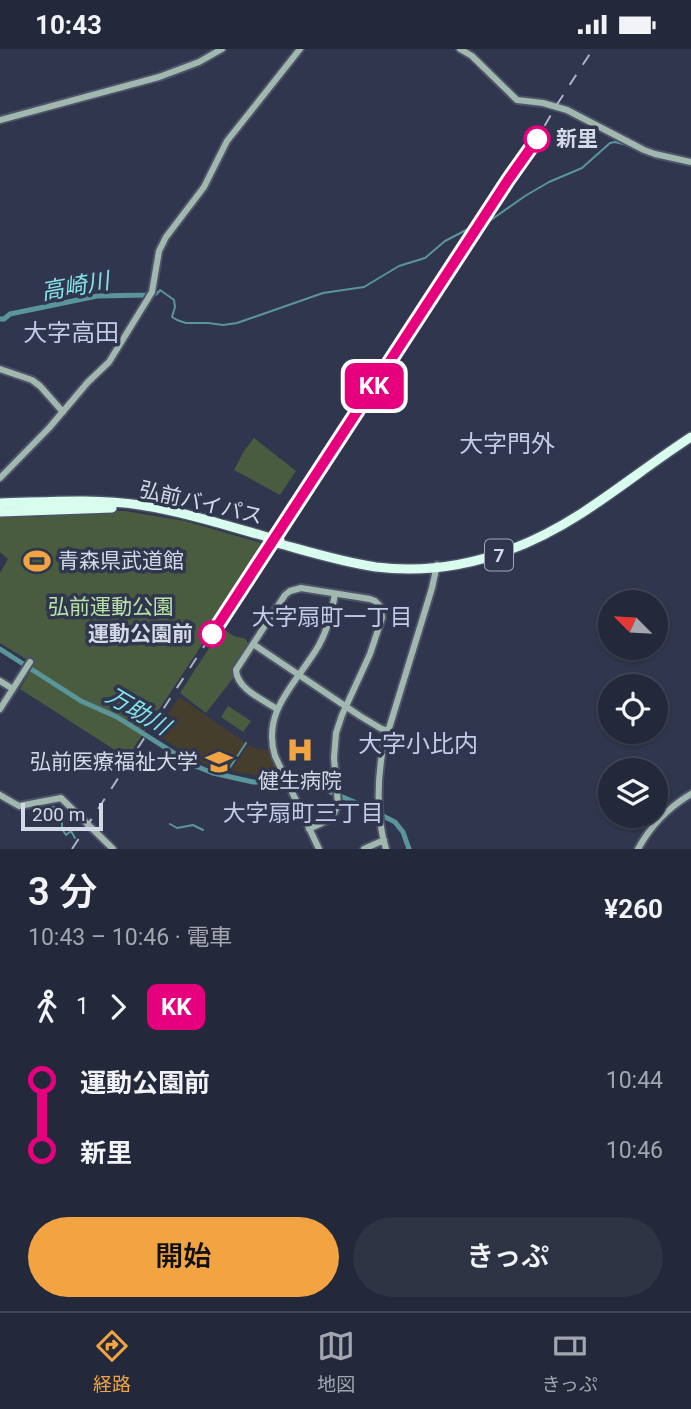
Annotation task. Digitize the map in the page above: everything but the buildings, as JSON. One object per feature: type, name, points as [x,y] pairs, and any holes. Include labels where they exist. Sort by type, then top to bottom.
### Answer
[{"type":"highway","name":"弘前バイパス","points":[[0,505],[142,505],[196,516],[340,556],[375,562],[437,565],[489,558],[543,537],[599,502],[691,435]]},
{"type":"highway","name":"7","points":[[0,505],[121,505]]},
{"type":"street","points":[[0,120],[170,73],[199,62],[222,49]]},
{"type":"street","points":[[0,478],[109,362],[151,294],[159,251],[166,237],[204,187],[227,141],[300,49]]},
{"type":"street","points":[[460,49],[472,56],[517,100],[540,102],[568,110],[644,150],[691,162]]},
{"type":"street","points":[[0,369],[32,380],[63,412]]},
{"type":"street","points":[[387,849],[379,814],[379,770],[437,565]]},
{"type":"street","points":[[277,709],[237,680],[238,666],[285,595],[301,588],[370,599],[379,604],[383,614],[370,654],[338,727],[334,748],[337,809],[328,820],[309,829]]},
{"type":"street","points":[[319,849],[272,746],[272,726],[277,709],[327,628],[335,593]]},
{"type":"street","points":[[253,643],[380,729],[388,731]]},
{"type":"street","points":[[0,709],[28,665]]},
{"type":"street","points":[[0,681],[13,689]]},
{"type":"street","points":[[638,849],[675,804],[691,794]]},
{"type":"street","points":[[0,795],[19,806],[61,798],[113,849]]},
{"type":"street","points":[[364,849],[384,840]]},
{"type":"shaded area","points":[[179,697],[246,743],[226,773],[212,769],[155,734]]},
{"type":"shaded area","points":[[248,745],[260,750],[269,749],[278,773],[266,777],[231,771]]},
{"type":"green space","points":[[254,438],[296,471],[280,495],[234,470]]},
{"type":"green space","name":"弘前運動公園","points":[[81,511],[125,511],[185,521],[268,545],[123,764],[118,760],[118,752],[20,689],[34,664],[0,643],[0,573],[8,559],[0,552],[0,516],[36,517]]},
{"type":"green space","points":[[222,628],[234,636],[246,639],[249,646],[235,669],[234,677],[206,713],[180,693]]},
{"type":"green space","points":[[228,706],[251,721],[243,732],[221,717]]},
{"type":"waterway","points":[[564,112],[575,118]]},
{"type":"waterway","points":[[580,120],[621,142]]},
{"type":"waterway","points":[[481,227],[525,196],[582,168],[610,143],[627,145]]},
{"type":"waterway","points":[[626,145],[637,150]]},
{"type":"waterway","points":[[159,292],[160,290],[174,300],[172,317],[177,320],[223,325],[237,323],[323,293],[364,287],[399,266],[425,258],[445,241],[474,228]]},
{"type":"waterway","name":"高崎川","points":[[0,319],[10,314],[97,296],[156,293]]},
{"type":"waterway","name":"万助川","points":[[0,649],[81,701],[117,717],[193,765],[213,773],[253,782],[311,784],[395,822],[403,832],[409,849]]},
{"type":"waterway","points":[[225,775],[246,743]]},
{"type":"waterway","points":[[38,808],[46,813],[56,807],[62,818],[62,829],[66,835],[71,831],[75,838]]},
{"type":"waterway","points":[[170,824],[177,828],[193,825],[203,830]]},
{"type":"railway","points":[[72,849],[537,139],[593,49]]},
{"type":"train","name":"KK","points":[[212,634],[537,139]]},
{"type":"place","name":"新里","points":[[537,139]]},
{"type":"place","name":"青森県武道館","points":[[37,561]]},
{"type":"place","name":"運動公園前","points":[[212,634]]},
{"type":"place","name":"健生病院","points":[[300,750]]},
{"type":"place","name":"弘前医療福祉大学","points":[[219,762]]},
{"type":"district","name":"大字高田","points":[[71,333]]},
{"type":"district","name":"大字門外","points":[[507,444]]},
{"type":"district","name":"大字扇町一丁目","points":[[332,617]]},
{"type":"district","name":"大字小比内","points":[[418,744]]},
{"type":"district","name":"大字扇町三丁目","points":[[303,813]]}]
